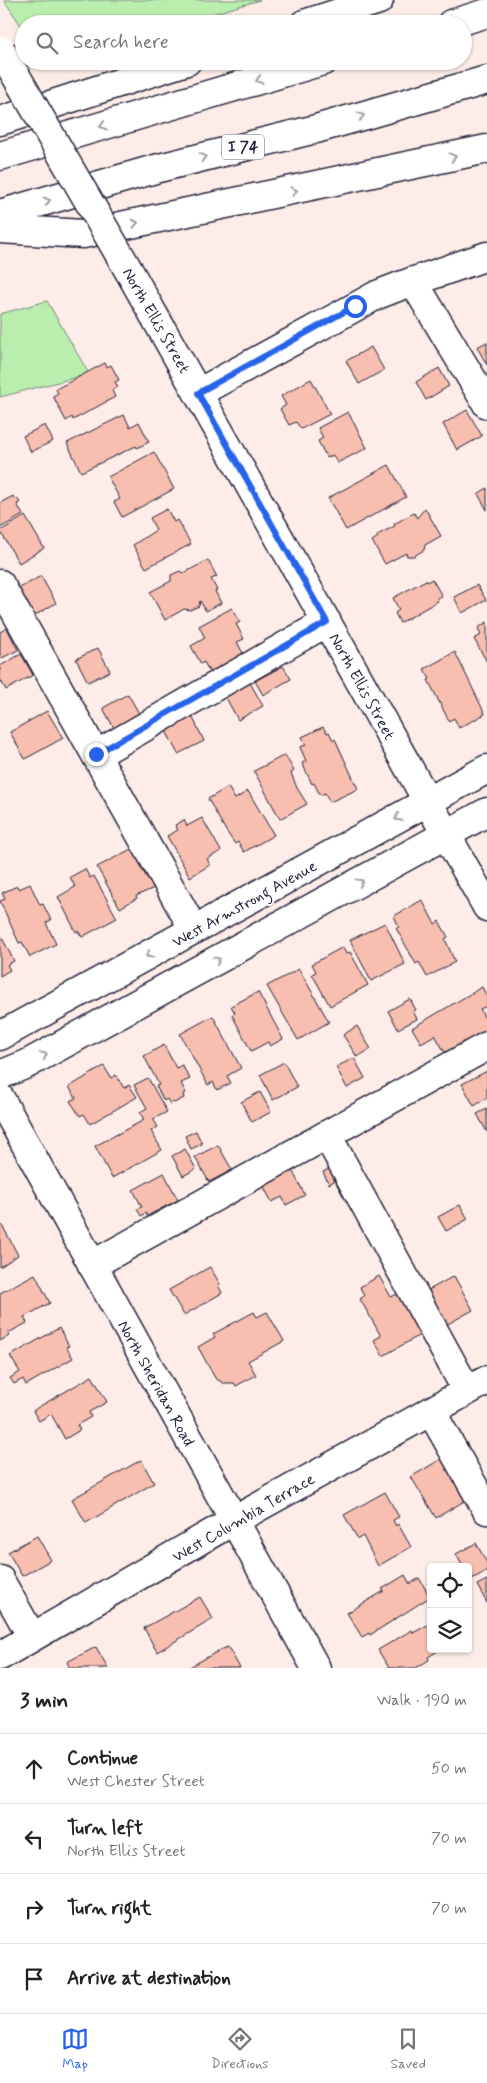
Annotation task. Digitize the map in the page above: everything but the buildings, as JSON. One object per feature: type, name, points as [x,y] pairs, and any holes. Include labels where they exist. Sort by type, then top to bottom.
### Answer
[{"type":"main road","points":[[332,15],[379,0]]},
{"type":"main road","points":[[472,17],[487,13]]},
{"type":"main road","name":"North Ellis Street","points":[[0,50],[129,271],[487,907]]},
{"type":"main road","points":[[0,121],[159,70]]},
{"type":"main road","points":[[0,156],[292,70]]},
{"type":"main road","name":"I 74","points":[[0,214],[155,168],[316,129],[487,80]]},
{"type":"main road","points":[[0,229],[83,234],[487,149]]},
{"type":"main road","points":[[198,393],[355,306],[413,281],[487,256]]},
{"type":"main road","points":[[413,281],[487,404]]},
{"type":"main road","points":[[0,584],[194,930]]},
{"type":"main road","points":[[96,754],[327,622]]},
{"type":"main road","name":"West Armstrong Avenue","points":[[0,1036],[487,769]]},
{"type":"main road","points":[[0,1075],[27,1064],[487,812]]},
{"type":"main road","points":[[92,1265],[487,1046]]},
{"type":"main road","name":"North Sheridan Road","points":[[0,1098],[316,1668]]},
{"type":"main road","points":[[326,1135],[477,1386]]},
{"type":"main road","name":"West Columbia Terrace","points":[[0,1656],[233,1521],[477,1386]]},
{"type":"main road","points":[[431,1411],[487,1510]]},
{"type":"main road","points":[[0,1580],[32,1637]]},
{"type":"green space","points":[[4,0],[260,0],[209,15],[15,16]]},
{"type":"green space","points":[[47,301],[89,374],[0,397],[0,314]]},
{"type":"route","points":[[96,754],[327,622],[198,393],[355,306]]}]
